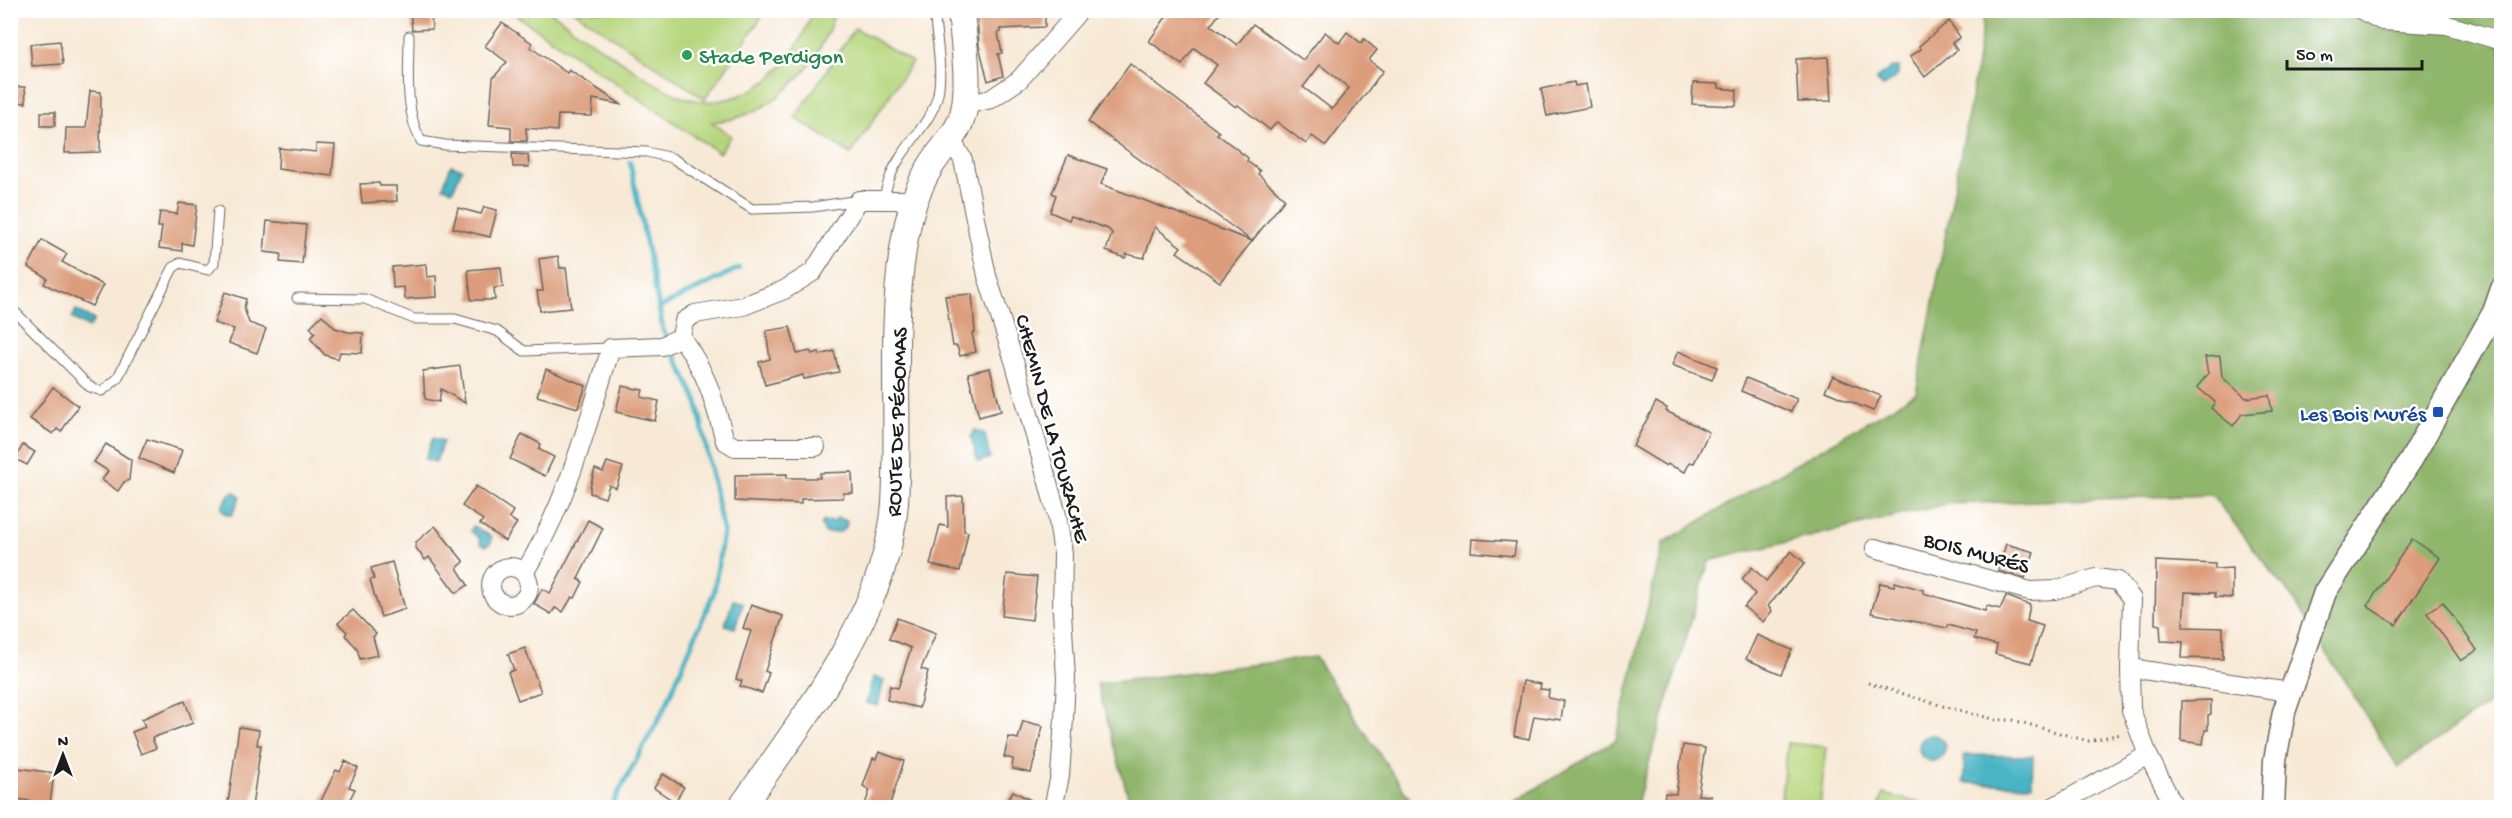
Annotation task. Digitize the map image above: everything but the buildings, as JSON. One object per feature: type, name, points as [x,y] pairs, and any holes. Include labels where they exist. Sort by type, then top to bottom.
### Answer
[{"type":"main road","name":"ROUTE DE PÉGOMAS","points":[[741,807],[833,672],[865,609],[888,547],[895,505],[899,294],[903,250],[909,219],[931,166],[961,122],[965,105],[961,10]]},
{"type":"street","points":[[965,105],[991,99],[1019,80],[1080,10]]},
{"type":"street","points":[[2361,10],[2382,21],[2447,25],[2502,41]]},
{"type":"street","name":"CHEMIN DE LA TOURACHE","points":[[951,139],[963,160],[987,276],[1015,364],[1057,515],[1064,554],[1062,612],[1066,678],[1060,776],[1053,807]]},
{"type":"street","points":[[673,341],[684,321],[694,314],[743,306],[784,290],[813,272],[859,200],[916,200]]},
{"type":"street","points":[[2272,807],[2275,760],[2290,692],[2325,592],[2411,460],[2494,312],[2502,289]]},
{"type":"street","points":[[524,573],[544,541],[566,489],[611,348],[673,341],[698,361],[711,388],[725,441],[735,447],[816,447]]},
{"type":"street","name":"BOIS MURÉS","points":[[1875,548],[2030,591],[2055,590],[2096,578],[2118,581],[2132,599],[2131,710],[2148,755],[2175,807]]},
{"type":"street","points":[[2130,668],[2290,692]]},
{"type":"street","points":[[2051,807],[2148,755]]},
{"type":"lane","points":[[883,201],[888,180],[932,111],[938,94],[939,73],[934,10]]},
{"type":"lane","points":[[409,36],[410,106],[421,141],[446,145],[647,152],[672,158],[752,209],[813,207],[859,200]]},
{"type":"lane","points":[[10,307],[90,387],[102,391],[117,379],[173,268],[180,263],[208,270],[214,263],[218,211]]},
{"type":"lane","points":[[297,298],[365,299],[414,319],[455,319],[497,331],[524,351],[611,348]]},
{"type":"path","points":[[1868,682],[1943,706],[1997,720],[2013,720],[2088,741],[2137,730]]},
{"type":"green space","points":[[546,10],[648,79],[675,94],[689,99],[718,101],[750,91],[772,77],[797,46],[813,11],[835,11],[818,51],[790,86],[773,100],[754,111],[712,122],[731,136],[719,153],[510,11]]},
{"type":"green space","name":"Stade Perdigon","points":[[574,11],[766,11],[705,99]]},
{"type":"green space","points":[[1984,11],[2501,11],[2501,695],[2398,767],[2294,600],[2212,495],[1947,504],[1709,561],[1636,807],[1504,808],[1616,740],[1663,543],[1916,393],[1975,78]]},
{"type":"green space","points":[[855,28],[912,62],[851,154],[795,118]]},
{"type":"green space","points":[[1315,657],[1415,807],[1131,807],[1097,684]]},
{"type":"green space","points":[[1787,743],[1826,747],[1820,807],[1780,807]]},
{"type":"green space","points":[[1883,794],[1921,803],[1920,807],[1879,807]]},
{"type":"water","points":[[1892,67],[1898,67],[1898,75],[1883,87],[1876,79]]},
{"type":"water","points":[[451,165],[462,169],[453,190],[443,187]]},
{"type":"water","points":[[76,310],[94,320],[89,328],[72,318]]},
{"type":"water","points":[[975,430],[985,434],[990,458],[978,462],[971,437]]},
{"type":"water","points":[[433,438],[443,441],[436,462],[425,459]]},
{"type":"water","points":[[235,492],[240,497],[232,515],[227,515],[221,508],[230,493]]},
{"type":"water","points":[[837,518],[847,521],[846,527],[840,532],[825,533],[821,525],[824,521],[835,522]]},
{"type":"water","points":[[473,526],[492,537],[491,543],[486,546],[481,544],[479,538],[471,531]]},
{"type":"water","points":[[733,600],[743,603],[735,628],[725,625]]},
{"type":"water","points":[[873,677],[884,680],[878,706],[866,703]]},
{"type":"water","points":[[1932,735],[1941,739],[1945,748],[1941,757],[1932,761],[1923,757],[1919,748],[1923,739]]},
{"type":"water","points":[[1964,755],[2033,756],[2032,785],[1964,783]]},
{"type":"waterway","points":[[630,162],[659,308]]},
{"type":"waterway","points":[[610,808],[664,709],[714,592],[723,532],[697,401],[663,330],[659,308],[739,268]]},
{"type":"place","name":"Stade Perdigon","points":[[687,55]]},
{"type":"place","name":"Les Bois Murés","points":[[2438,412]]}]
